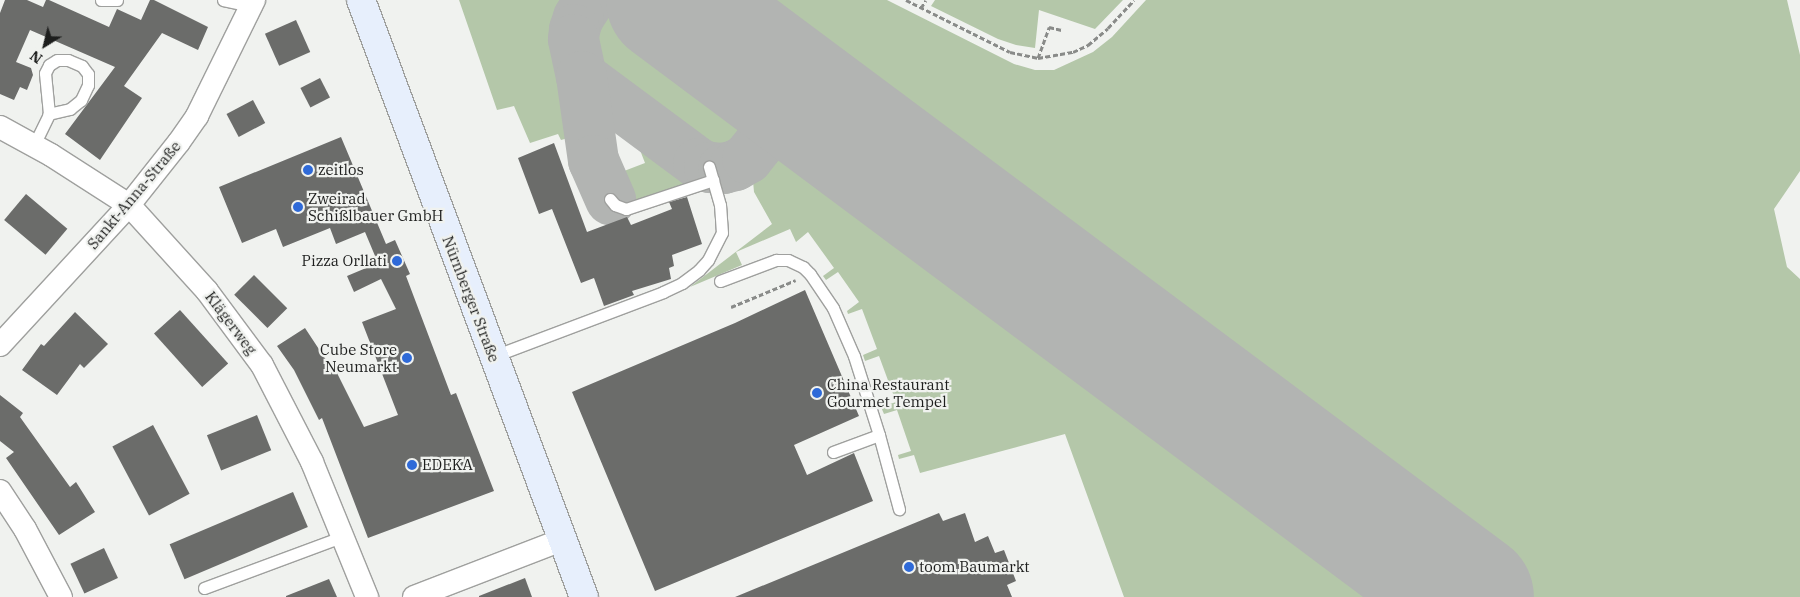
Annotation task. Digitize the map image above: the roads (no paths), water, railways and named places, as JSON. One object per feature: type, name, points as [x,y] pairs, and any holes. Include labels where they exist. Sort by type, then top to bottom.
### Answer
[{"type":"main road","name":"Nürnberger Straße","points":[[361,0],[584,597]]},
{"type":"street","name":"Sankt-Anna-Straße","points":[[0,345],[129,205],[179,142],[197,116],[252,3]]},
{"type":"street","name":"Klägerweg","points":[[0,127],[90,178],[129,205],[207,291],[262,365],[312,462],[344,536],[366,597]]},
{"type":"street","points":[[0,491],[26,529],[61,597]]},
{"type":"street","points":[[414,597],[562,540]]},
{"type":"lane","points":[[100,0],[117,0]]},
{"type":"lane","points":[[223,0],[252,3]]},
{"type":"lane","points":[[34,145],[50,114],[45,73],[49,65],[57,60],[68,60],[82,66],[88,74],[88,85],[81,100],[70,109],[50,114]]},
{"type":"lane","points":[[493,357],[663,292],[682,283],[699,270],[708,260],[722,233],[722,220],[709,167]]},
{"type":"lane","points":[[610,198],[615,205],[626,209],[713,180]]},
{"type":"lane","points":[[720,281],[776,260],[788,260],[803,267],[810,274],[833,308],[854,356],[879,435],[899,509]]},
{"type":"lane","points":[[833,452],[879,435]]},
{"type":"lane","points":[[204,588],[344,536]]},
{"type":"place","name":"zeitlos","points":[[308,170]]},
{"type":"place","name":"Zweirad Schißlbauer GmbH","points":[[298,207]]},
{"type":"place","name":"Pizza Orllati","points":[[397,261]]},
{"type":"place","name":"Cube Store Neumarkt","points":[[407,358]]},
{"type":"place","name":"China Restaurant Gourmet Tempel","points":[[817,393]]},
{"type":"place","name":"EDEKA","points":[[412,465]]},
{"type":"place","name":"toom Baumarkt","points":[[909,567]]}]
